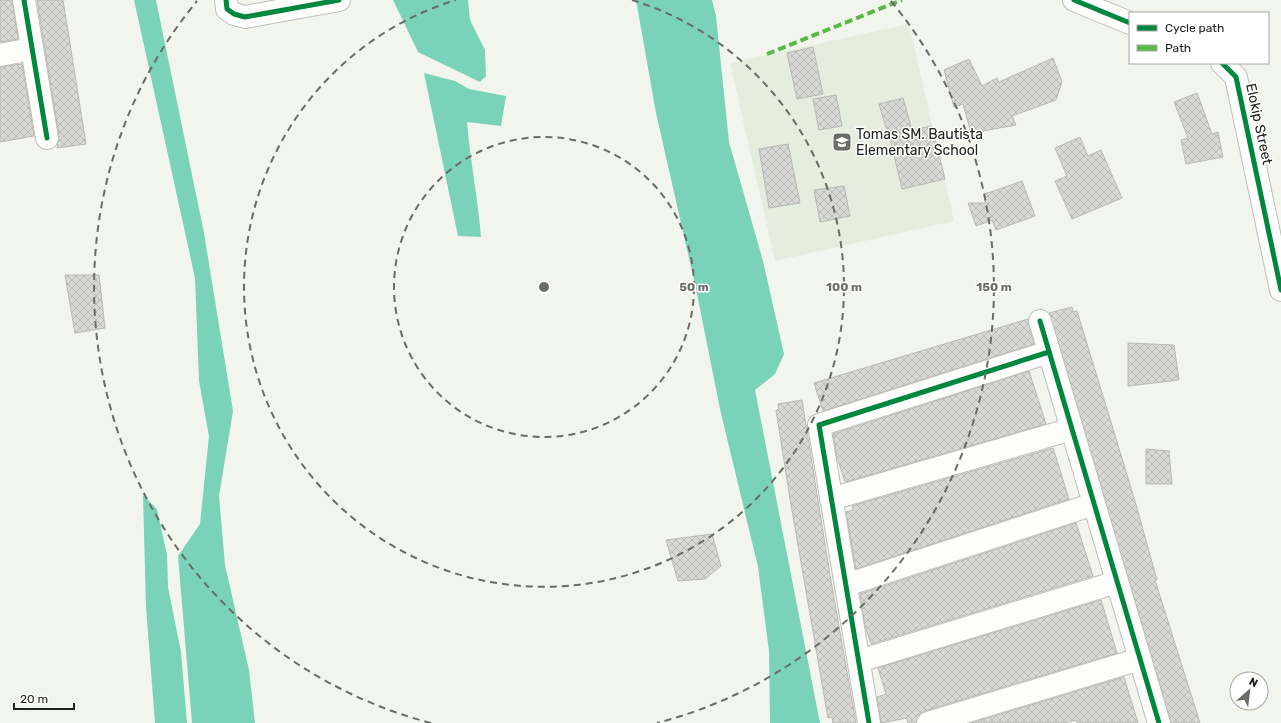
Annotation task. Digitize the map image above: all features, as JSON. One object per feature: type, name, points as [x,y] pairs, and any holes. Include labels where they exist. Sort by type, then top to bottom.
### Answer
[{"type":"street","points":[[24,0],[47,138]]},
{"type":"street","points":[[226,0],[227,9],[234,14],[245,17],[339,0]]},
{"type":"street","points":[[1074,0],[1129,23]]},
{"type":"street","points":[[0,55],[32,49]]},
{"type":"street","name":"Elokip Street","points":[[1223,64],[1236,77],[1281,290]]},
{"type":"street","points":[[1040,321],[1159,723]]},
{"type":"street","points":[[869,723],[819,425],[1049,352]]},
{"type":"street","points":[[831,499],[1072,429]]},
{"type":"street","points":[[846,586],[1094,504]]},
{"type":"street","points":[[859,661],[1117,582]]},
{"type":"street","points":[[928,723],[1140,659]]},
{"type":"shaded area","points":[[134,0],[156,0],[204,233],[233,411],[219,496],[225,565],[249,670],[255,723],[192,723],[178,556],[200,524],[209,436],[199,381],[195,278]]},
{"type":"shaded area","points":[[393,0],[468,0],[470,20],[485,50],[486,76],[480,82],[418,52]]},
{"type":"shaded area","points":[[636,0],[712,0],[716,16],[729,142],[763,261],[784,354],[775,374],[755,390],[820,723],[770,723],[769,651],[758,567],[720,409],[696,289],[656,113]]},
{"type":"shaded area","name":"Tomas SM. Bautista Elementary School","points":[[909,24],[954,221],[775,261],[730,63]]},
{"type":"shaded area","points":[[424,73],[455,81],[469,89],[506,96],[501,126],[467,122],[481,237],[458,236]]},
{"type":"shaded area","points":[[143,495],[157,509],[167,555],[168,587],[181,652],[187,723],[155,723],[146,607]]},
{"type":"building","points":[[0,0],[12,0],[18,39],[0,42]]},
{"type":"building","points":[[37,0],[63,0],[86,144],[57,148],[59,136]]},
{"type":"building","points":[[813,47],[823,94],[797,99],[787,53]]},
{"type":"building","points":[[1053,58],[1062,82],[1056,100],[1012,116],[1016,125],[971,133],[963,104],[954,107],[944,70],[969,59],[982,86],[997,78],[999,82]]},
{"type":"building","points":[[22,64],[34,136],[0,142],[0,67]]},
{"type":"building","points":[[1197,93],[1212,134],[1218,132],[1223,157],[1186,164],[1181,140],[1188,138],[1174,102]]},
{"type":"building","points":[[836,95],[842,126],[819,130],[813,99]]},
{"type":"building","points":[[903,98],[912,130],[932,126],[945,179],[902,189],[888,130],[887,131],[879,104]]},
{"type":"building","points":[[1080,137],[1088,156],[1101,150],[1122,198],[1072,219],[1055,181],[1067,176],[1055,148]]},
{"type":"building","points":[[788,144],[800,203],[769,208],[759,149]]},
{"type":"building","points":[[1022,181],[1035,216],[996,230],[992,220],[976,226],[968,203],[985,203],[985,194]]},
{"type":"building","points":[[844,186],[850,216],[820,222],[814,190]]},
{"type":"building","points":[[65,275],[99,275],[105,328],[75,333]]},
{"type":"building","points":[[1072,307],[1073,312],[1077,311],[1135,501],[1157,580],[1155,580],[1200,723],[1171,723],[1049,313]]},
{"type":"building","points":[[1028,319],[1034,344],[823,411],[814,383]]},
{"type":"building","points":[[1128,343],[1174,345],[1179,380],[1128,386]]},
{"type":"building","points":[[1029,371],[1046,424],[845,482],[837,457],[833,434]]},
{"type":"building","points":[[802,400],[830,575],[856,723],[833,723],[832,717],[828,718],[790,499],[776,410],[779,410],[778,404]]},
{"type":"building","points":[[1053,448],[1069,499],[856,569],[846,512],[853,510],[852,506]]},
{"type":"building","points":[[1146,449],[1169,451],[1172,484],[1146,484]]},
{"type":"building","points":[[1076,523],[1093,576],[871,644],[865,626],[860,594]]},
{"type":"building","points":[[712,534],[721,566],[705,579],[678,581],[666,540]]},
{"type":"building","points":[[1101,600],[1117,653],[924,711],[919,715],[916,723],[908,723],[907,718],[881,723],[877,697],[886,694],[878,668]]},
{"type":"building","points":[[1124,677],[1138,723],[1077,723],[1076,720],[1064,723],[971,723]]},
{"type":"marked path","points":[[767,54],[902,0]]},
{"type":"cycle path","points":[[24,0],[47,138]]},
{"type":"cycle path","points":[[226,0],[227,9],[234,14],[245,17],[339,0]]},
{"type":"cycle path","points":[[1074,0],[1129,23]]},
{"type":"cycle path","points":[[1223,64],[1236,77],[1281,290]]},
{"type":"cycle path","points":[[1040,321],[1159,723]]},
{"type":"cycle path","points":[[869,723],[819,425],[1049,352]]},
{"type":"place","name":"Tomas SM. Bautista Elementary School","points":[[842,142]]}]
